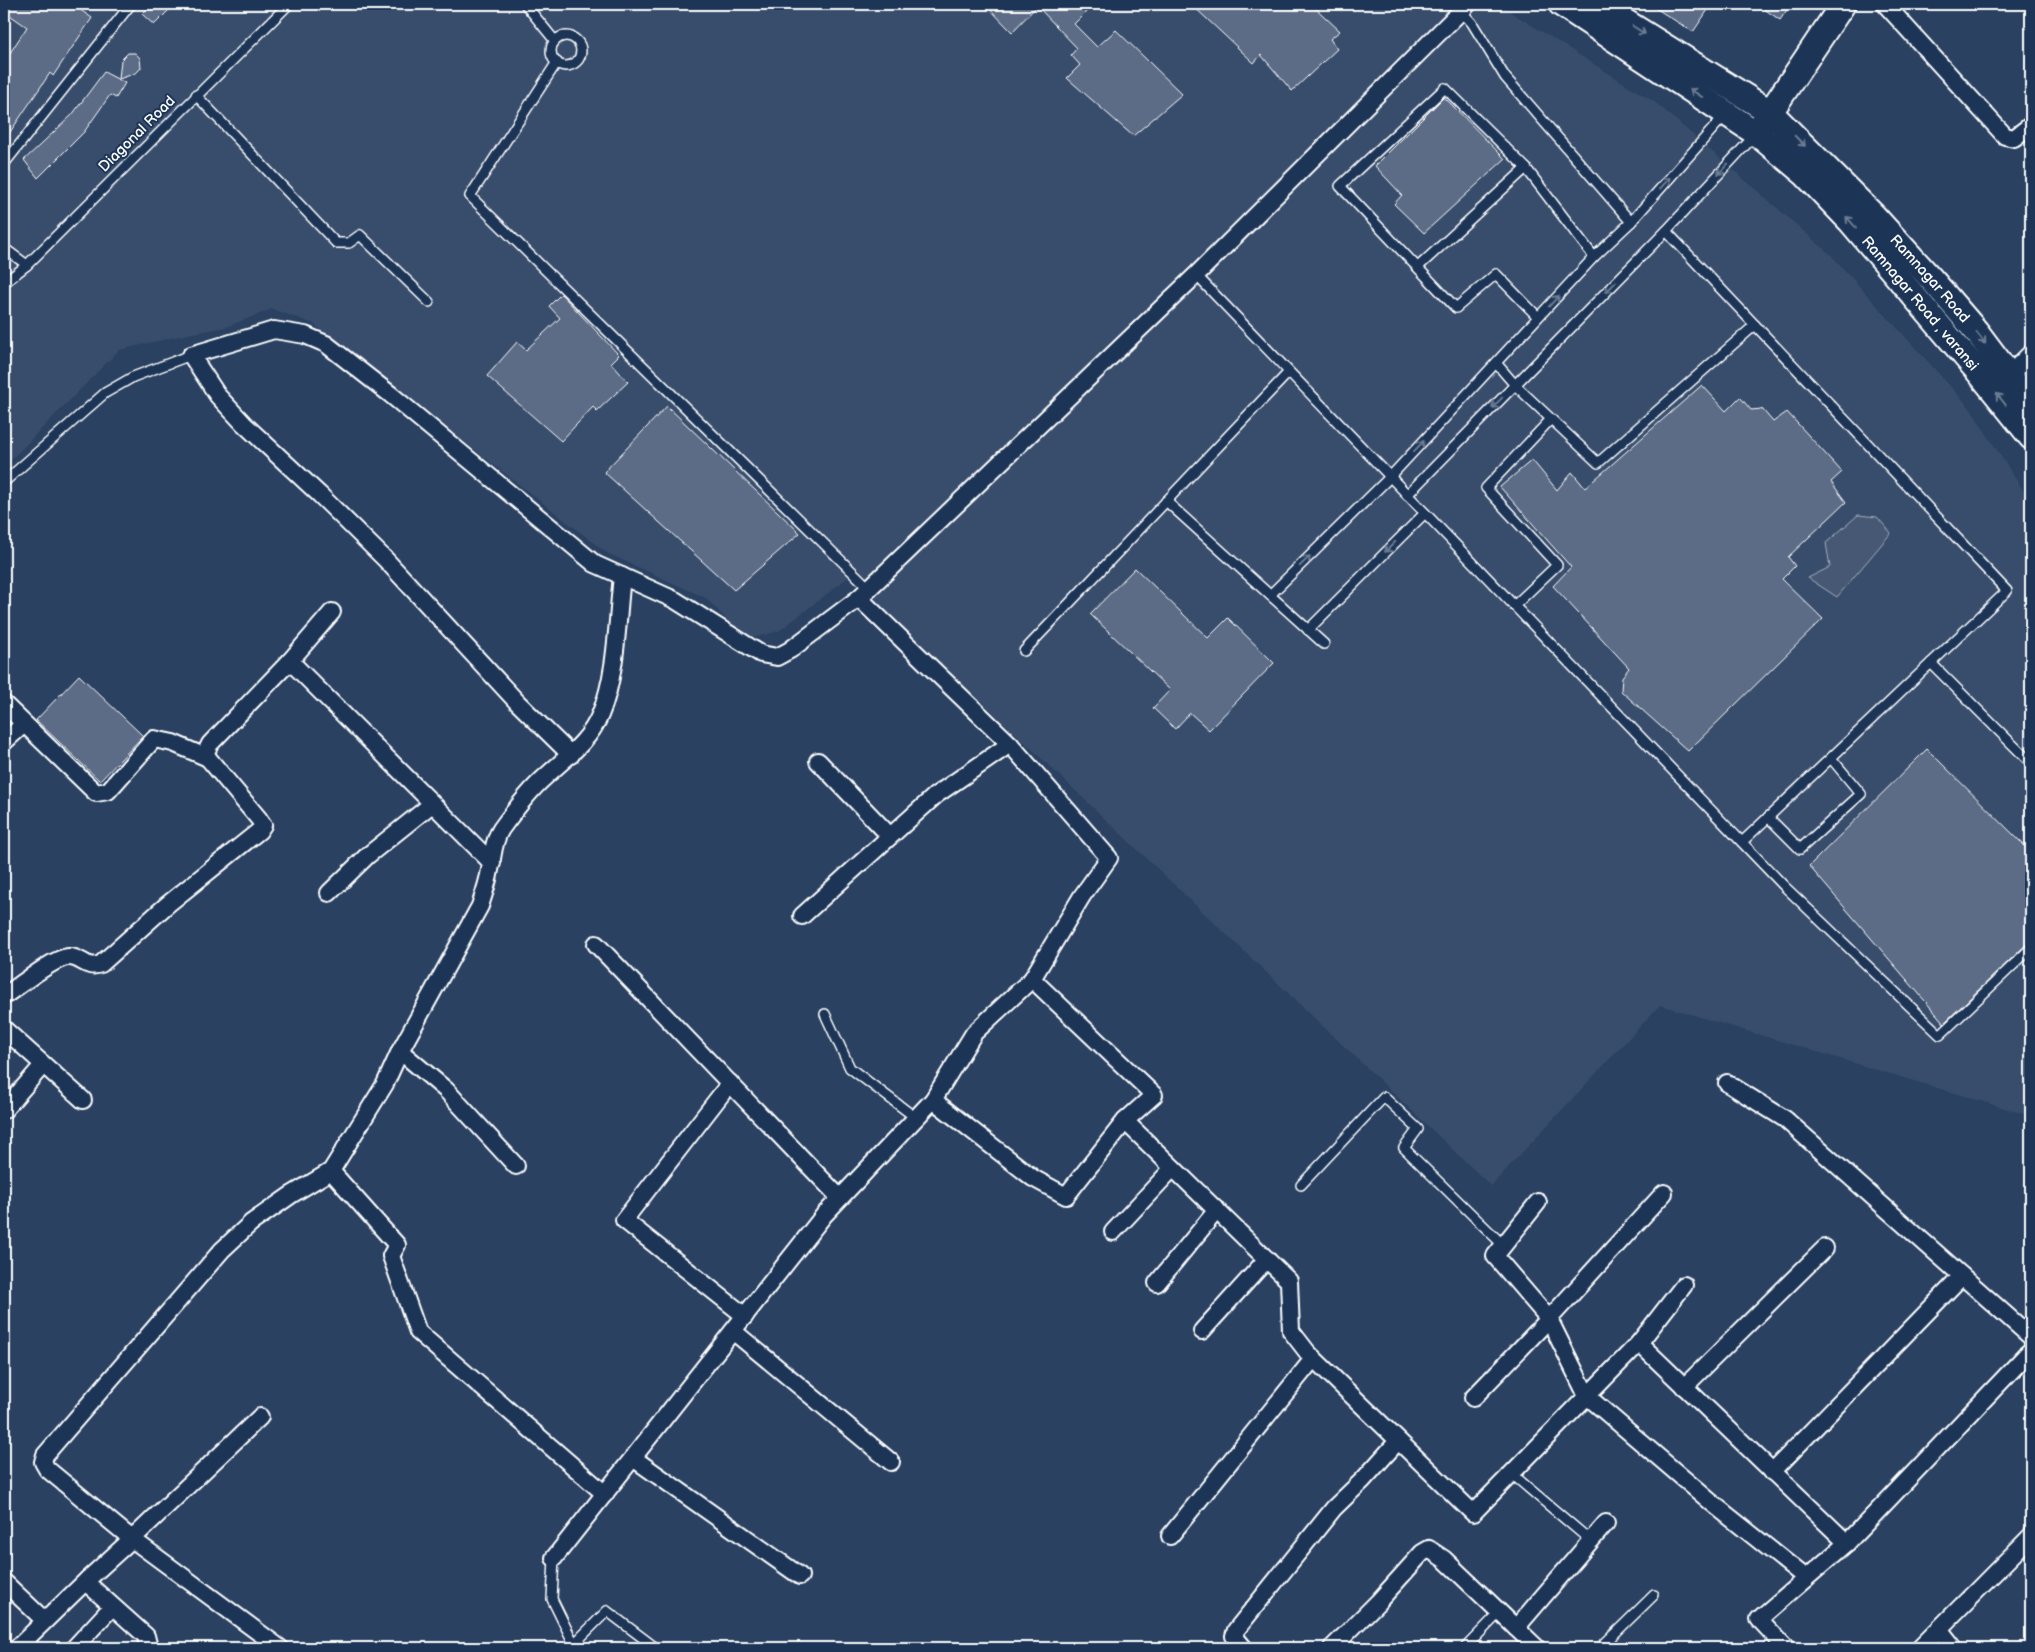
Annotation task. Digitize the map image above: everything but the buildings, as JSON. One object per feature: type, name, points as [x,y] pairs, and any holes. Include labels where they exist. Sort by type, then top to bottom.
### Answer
[{"type":"main road","name":"Ramnagar Road","points":[[1561,4],[1756,134],[1812,167],[1874,216],[1976,331],[2031,404]]},
{"type":"main road","points":[[1756,134],[1843,4]]},
{"type":"main road","points":[[1613,8],[1770,112],[1812,167]]},
{"type":"main road","name":"Ramnagar Road , varansi","points":[[1812,167],[1851,222],[1982,375],[2031,437]]},
{"type":"street","points":[[1885,4],[2005,136],[2014,138],[2031,125]]},
{"type":"street","points":[[571,755],[518,703],[386,560],[244,424],[218,396],[191,355],[274,330],[306,335],[326,344],[398,400],[595,564],[675,600],[761,654],[777,657],[790,650],[864,593],[1196,275],[1462,6]]},
{"type":"street","points":[[2010,374],[2031,353]]},
{"type":"street","points":[[280,1648],[132,1539],[48,1469],[43,1462],[45,1455],[222,1250],[251,1223],[291,1195],[332,1171],[385,1084],[400,1052],[480,906],[499,832],[522,800],[571,755],[589,734],[600,716],[610,686],[622,576]]},
{"type":"street","points":[[554,1558],[824,1215],[933,1100],[974,1033],[1032,979],[1082,896],[1109,858],[1010,744],[864,593]]},
{"type":"street","points":[[4,996],[50,964],[65,957],[76,958],[88,966],[101,964],[168,904],[259,831],[262,826],[259,819],[208,758],[206,752],[210,744],[290,661],[332,612]]},
{"type":"street","points":[[290,661],[492,863]]},
{"type":"street","points":[[4,704],[96,794],[108,792],[154,739],[173,743],[208,758]]},
{"type":"street","points":[[4,742],[24,724]]},
{"type":"street","points":[[802,916],[936,794],[1010,744]]},
{"type":"street","points":[[818,761],[889,835]]},
{"type":"street","points":[[329,893],[367,856],[432,804]]},
{"type":"street","points":[[596,944],[840,1198]]},
{"type":"street","points":[[933,1100],[1033,1178],[1066,1196],[1125,1121],[1154,1095],[1032,979]]},
{"type":"street","points":[[4,1029],[83,1100]]},
{"type":"street","points":[[400,1052],[446,1090],[516,1166]]},
{"type":"street","points":[[4,1110],[43,1065]]},
{"type":"street","points":[[730,1083],[624,1220],[745,1316]]},
{"type":"street","points":[[1727,1083],[1785,1119],[2031,1337]]},
{"type":"street","points":[[1125,1121],[1289,1281],[1291,1331],[1313,1358],[1473,1513],[1639,1343],[1684,1285]]},
{"type":"street","points":[[1113,1232],[1173,1168]]},
{"type":"street","points":[[332,1171],[397,1245],[391,1256],[418,1332],[605,1494]]},
{"type":"street","points":[[1473,1398],[1549,1319],[1664,1192]]},
{"type":"street","points":[[1538,1202],[1496,1256],[1549,1319],[1587,1396],[1712,1504],[1806,1578]]},
{"type":"street","points":[[1157,1283],[1217,1210]]},
{"type":"street","points":[[1684,1387],[1825,1248]]},
{"type":"street","points":[[1202,1331],[1267,1259]]},
{"type":"street","points":[[1772,1472],[1962,1276]]},
{"type":"street","points":[[733,1331],[892,1462]]},
{"type":"street","points":[[1639,1343],[1847,1544]]},
{"type":"street","points":[[1786,1648],[1759,1619],[1847,1544],[2031,1350]]},
{"type":"street","points":[[1170,1536],[1313,1358]]},
{"type":"street","points":[[17,1648],[44,1620],[260,1417]]},
{"type":"street","points":[[1244,1648],[1234,1636],[1236,1630],[1334,1508],[1363,1480],[1398,1440]]},
{"type":"street","points":[[633,1458],[800,1576]]},
{"type":"street","points":[[1516,1628],[1606,1523]]},
{"type":"street","points":[[1920,1648],[1940,1630],[2031,1536]]},
{"type":"street","points":[[1332,1648],[1378,1602],[1422,1553],[1429,1550],[1444,1560],[1537,1648]]},
{"type":"street","points":[[88,1579],[89,1585],[146,1636],[148,1644],[145,1648]]},
{"type":"street","points":[[5,1585],[44,1620]]},
{"type":"street","points":[[74,1648],[112,1607]]},
{"type":"street","points":[[1940,1630],[1954,1648]]},
{"type":"lane","points":[[4,164],[131,4]]},
{"type":"lane","name":"Diagonal Road","points":[[4,283],[27,265],[290,4]]},
{"type":"lane","points":[[525,4],[555,41]]},
{"type":"lane","points":[[1462,6],[1505,77],[1631,222]]},
{"type":"lane","points":[[564,36],[574,38],[578,41],[581,56],[575,63],[566,66],[557,62],[554,59],[552,50],[555,41],[564,36]]},
{"type":"lane","points":[[557,62],[470,196],[864,593]]},
{"type":"lane","points":[[1538,318],[1496,274],[1456,308],[1340,186],[1445,88],[1526,168],[1594,257]]},
{"type":"lane","points":[[196,96],[336,243],[349,243],[360,236],[430,302]]},
{"type":"lane","points":[[1270,595],[1390,477],[1594,257],[1631,222],[1727,113]]},
{"type":"lane","points":[[1407,495],[1666,231],[1756,134]]},
{"type":"lane","points":[[1418,268],[1526,168]]},
{"type":"lane","points":[[1666,231],[2007,591],[1742,842]]},
{"type":"lane","points":[[4,248],[27,265]]},
{"type":"lane","points":[[1196,275],[1784,886],[1940,1035],[2031,948]]},
{"type":"lane","points":[[1496,363],[1515,385],[1598,463],[1755,325]]},
{"type":"lane","points":[[4,482],[105,393],[133,377],[191,355]]},
{"type":"lane","points":[[1024,651],[1289,372]]},
{"type":"lane","points":[[1514,606],[1558,565],[1486,488],[1551,419]]},
{"type":"lane","points":[[1166,501],[1324,644]]},
{"type":"lane","points":[[1308,630],[1425,513]]},
{"type":"lane","points":[[1931,663],[2031,764]]},
{"type":"lane","points":[[1768,817],[1800,849],[1861,794],[1831,758]]},
{"type":"lane","points":[[825,1014],[850,1068],[916,1118]]},
{"type":"lane","points":[[1301,1185],[1384,1097],[1418,1129],[1404,1148],[1504,1246]]},
{"type":"lane","points":[[1512,1474],[1591,1541]]},
{"type":"lane","points":[[554,1558],[552,1599],[573,1646],[607,1611],[656,1648]]},
{"type":"lane","points":[[1600,1648],[1654,1594]]},
{"type":"lane","points":[[1465,1648],[1500,1612]]},
{"type":"shaded area","points":[[4,4],[1502,4],[1512,13],[1656,103],[1830,254],[1970,408],[2031,503],[2031,1116],[1660,1005],[1491,1186],[876,601],[855,572],[779,631],[756,637],[737,630],[706,598],[607,553],[312,323],[272,309],[226,327],[119,350],[4,467]]},
{"type":"shaded area","points":[[1858,515],[1877,517],[1891,533],[1837,597],[1808,578],[1830,567],[1826,543]]}]
